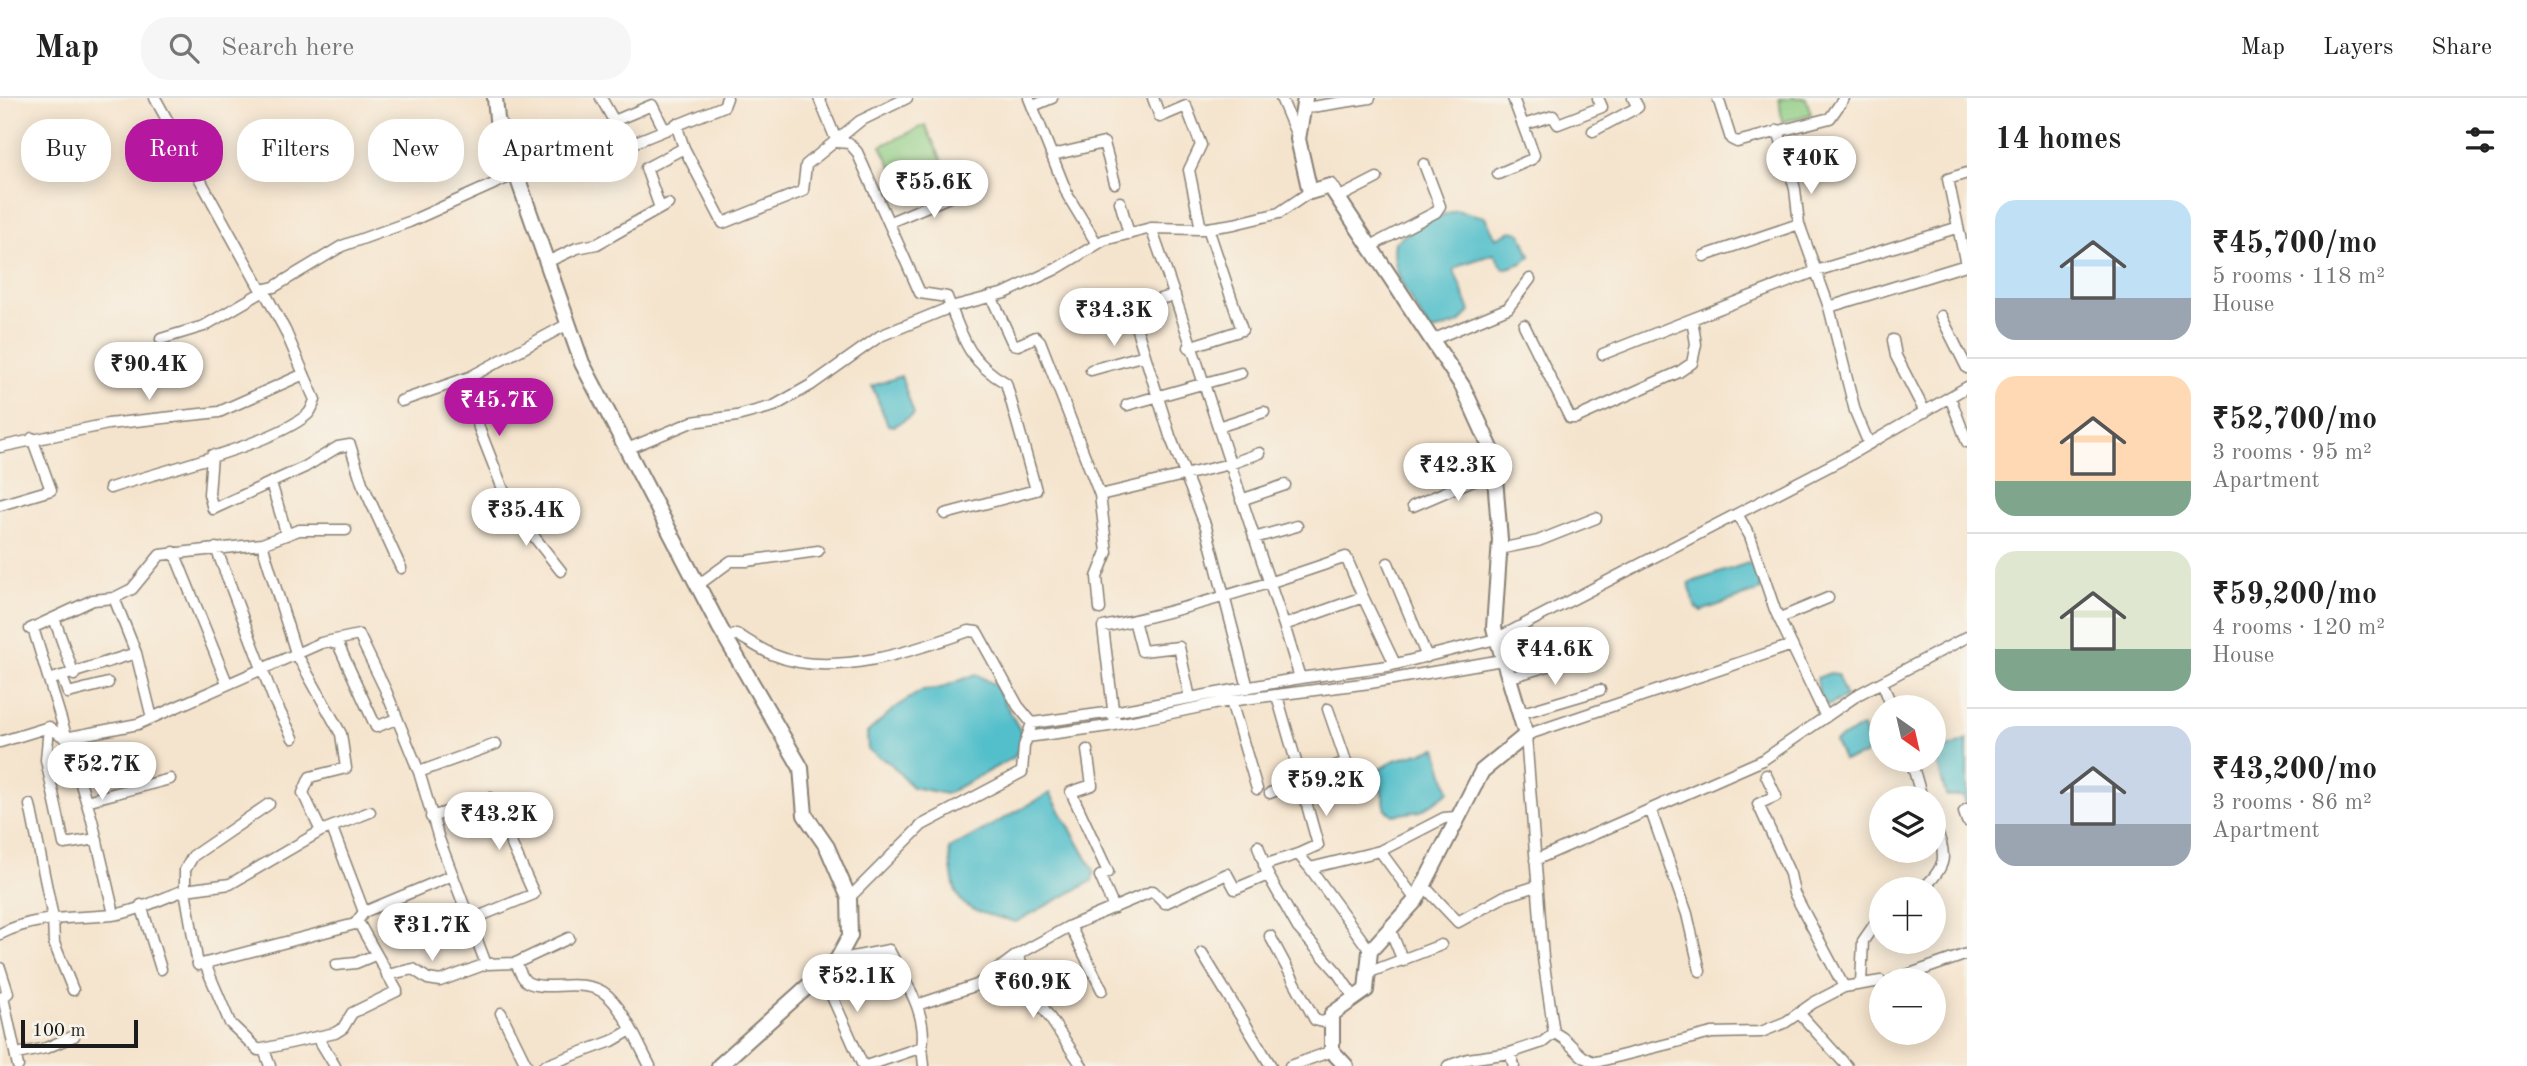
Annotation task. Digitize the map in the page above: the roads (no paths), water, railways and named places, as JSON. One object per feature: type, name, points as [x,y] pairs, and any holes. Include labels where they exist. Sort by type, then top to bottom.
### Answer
[{"type":"street","points":[[110,488],[259,440],[310,412],[315,400],[264,291],[259,288],[155,98]]},
{"type":"street","points":[[495,98],[497,119]]},
{"type":"street","points":[[601,98],[614,121],[652,105],[664,129]]},
{"type":"street","points":[[638,141],[724,106],[727,98]]},
{"type":"street","points":[[819,98],[837,142]]},
{"type":"street","points":[[677,124],[684,148],[723,223],[803,191],[806,165],[860,121],[907,98]]},
{"type":"street","points":[[1052,98],[1031,102],[1068,196],[1097,244]]},
{"type":"street","points":[[1153,98],[1160,117],[1186,106],[1201,145],[1189,170],[1204,228],[1242,330],[1189,347]]},
{"type":"street","points":[[1282,98],[1298,139],[1310,192]]},
{"type":"street","points":[[1298,139],[1305,103],[1370,98]]},
{"type":"street","points":[[1498,174],[1532,159],[1533,150],[1513,98]]},
{"type":"street","points":[[1523,125],[1553,116],[1558,124],[1602,107],[1598,98]]},
{"type":"street","points":[[1593,131],[1638,107],[1633,98]]},
{"type":"street","points":[[1718,98],[1723,119],[1734,142],[1830,118],[1844,98]]},
{"type":"street","points":[[1779,130],[1795,189],[1799,224],[1829,307],[1855,411],[1869,444]]},
{"type":"street","points":[[837,142],[849,143],[857,152],[920,293],[943,294],[966,343],[983,370],[1006,383],[1036,490],[946,514]]},
{"type":"street","points":[[1052,155],[1104,143],[1115,183]]},
{"type":"street","points":[[547,262],[577,248],[597,244],[664,206],[646,168],[684,148]]},
{"type":"street","points":[[1371,246],[1436,212],[1440,206],[1424,164]]},
{"type":"street","points":[[1829,307],[1966,265],[1956,228],[1948,179],[1967,173]]},
{"type":"street","points":[[1338,198],[1377,178]]},
{"type":"street","points":[[161,339],[204,326],[342,246],[409,222],[498,182]]},
{"type":"street","points":[[519,182],[582,363],[727,639],[801,768],[805,815],[827,847],[849,898],[850,936],[837,960],[719,1066]]},
{"type":"street","points":[[627,449],[692,422],[737,416],[774,406],[811,385],[880,336],[1056,269],[1097,244],[1151,228],[1204,228],[1279,213],[1310,192],[1331,186],[1462,387],[1493,453],[1499,550],[1496,639],[1525,735],[1542,958],[1554,1033]]},
{"type":"street","points":[[890,222],[966,190]]},
{"type":"street","points":[[1119,202],[1129,234]]},
{"type":"street","points":[[1704,256],[1799,224]]},
{"type":"street","points":[[1151,228],[1300,678]]},
{"type":"street","points":[[1603,354],[1816,271],[1956,228]]},
{"type":"street","points":[[1432,340],[1508,308],[1530,279]]},
{"type":"street","points":[[1175,295],[1130,307],[1158,395],[1206,527],[1248,688]]},
{"type":"street","points":[[990,296],[1013,344],[1018,345],[1036,338],[1040,341],[1100,495],[1107,552],[1097,577],[1100,609]]},
{"type":"street","points":[[1100,321],[1132,314]]},
{"type":"street","points":[[1941,316],[1967,368]]},
{"type":"street","points":[[1524,325],[1570,418],[1576,418],[1679,372],[1692,363],[1696,344],[1692,319]]},
{"type":"street","points":[[401,401],[470,377],[568,324]]},
{"type":"street","points":[[1893,340],[1896,356],[1925,412]]},
{"type":"street","points":[[1091,370],[1145,355]]},
{"type":"street","points":[[1127,405],[1203,381],[1241,373]]},
{"type":"street","points":[[0,447],[32,438],[163,415],[187,416],[219,411],[304,374]]},
{"type":"street","points":[[470,377],[477,388],[475,414],[479,428],[512,512],[539,539],[561,571]]},
{"type":"street","points":[[727,639],[736,634],[775,656],[842,664],[886,658],[968,631],[977,632],[1024,717],[1032,723],[1113,712],[1300,678],[1395,664],[1496,639],[1869,444],[1967,387]]},
{"type":"street","points":[[1950,397],[1967,442]]},
{"type":"street","points":[[1218,427],[1264,412]]},
{"type":"street","points":[[0,505],[51,490],[32,438]]},
{"type":"street","points":[[212,455],[209,494],[213,509],[271,483],[338,447],[350,445],[362,483],[401,568]]},
{"type":"street","points":[[1100,495],[1186,476],[1260,453]]},
{"type":"street","points":[[1413,506],[1471,481],[1495,475]]},
{"type":"street","points":[[271,483],[287,535]]},
{"type":"street","points":[[1241,500],[1285,485]]},
{"type":"street","points":[[489,526],[512,512]]},
{"type":"street","points":[[1737,514],[1750,536],[1766,589],[1826,717]]},
{"type":"street","points":[[1499,550],[1538,541],[1596,518]]},
{"type":"street","points":[[1254,538],[1297,526]]},
{"type":"street","points":[[114,915],[86,801],[49,680],[30,629],[93,600],[114,597],[132,589],[149,572],[154,560],[160,555],[262,544],[299,530],[346,530]]},
{"type":"street","points":[[262,544],[296,653],[341,734],[344,747],[346,768],[310,777],[303,793],[321,831]]},
{"type":"street","points":[[216,548],[293,738]]},
{"type":"street","points":[[698,584],[731,561],[818,551]]},
{"type":"street","points":[[174,552],[227,683]]},
{"type":"street","points":[[1115,725],[1103,627],[1172,613],[1346,557],[1395,664]]},
{"type":"street","points":[[1388,563],[1427,657]]},
{"type":"street","points":[[114,597],[136,653],[152,718]]},
{"type":"street","points":[[1284,625],[1363,597]]},
{"type":"street","points":[[1780,618],[1828,598]]},
{"type":"street","points":[[54,618],[74,675]]},
{"type":"street","points":[[1134,620],[1142,651],[1179,647],[1191,698]]},
{"type":"street","points":[[49,727],[65,738],[138,724],[296,653],[321,643],[333,643],[359,635],[386,691],[419,772],[431,817],[486,964]]},
{"type":"street","points":[[1535,860],[1763,760],[1882,682],[1967,637]]},
{"type":"street","points":[[333,643],[338,644],[376,727],[396,719]]},
{"type":"street","points":[[1370,951],[1416,900],[1456,817],[1482,771],[1525,735],[1792,645]]},
{"type":"street","points":[[49,680],[74,675],[136,653]]},
{"type":"street","points":[[1027,737],[1115,725],[1231,701],[1502,660]]},
{"type":"street","points":[[1508,678],[1561,662]]},
{"type":"street","points":[[62,677],[68,693],[108,683]]},
{"type":"street","points":[[1882,682],[1887,695]]},
{"type":"street","points":[[1519,714],[1600,690]]},
{"type":"street","points":[[917,1005],[977,985],[1017,955],[1070,926],[1153,891],[1165,903],[1227,874],[1237,890],[1266,870],[1318,845],[1277,696]]},
{"type":"street","points":[[1231,701],[1257,789]]},
{"type":"street","points":[[1270,793],[1299,780],[1347,766],[1328,709]]},
{"type":"street","points":[[849,898],[922,825],[1022,772],[1032,723]]},
{"type":"street","points":[[0,743],[49,727]]},
{"type":"street","points":[[49,727],[46,760],[64,845],[97,839]]},
{"type":"street","points":[[419,772],[496,744]]},
{"type":"street","points":[[1087,750],[1092,785],[1071,792],[1108,872],[1101,876],[1114,908]]},
{"type":"street","points":[[1766,775],[1776,796],[1758,804],[1790,874],[1794,893],[1844,987]]},
{"type":"street","points":[[86,801],[170,779]]},
{"type":"street","points":[[431,817],[491,798],[534,894],[470,920]]},
{"type":"street","points":[[269,804],[193,856],[186,870],[185,890],[198,965],[355,923],[364,912],[453,875]]},
{"type":"street","points":[[30,805],[53,918],[54,943],[73,990]]},
{"type":"street","points":[[1967,809],[1964,812],[1967,821]]},
{"type":"street","points":[[1651,811],[1687,914],[1700,971]]},
{"type":"street","points":[[0,934],[22,923],[53,918],[114,915],[185,890],[233,882],[321,831],[370,812]]},
{"type":"street","points":[[1310,868],[1380,851],[1444,818],[1456,817]]},
{"type":"street","points":[[332,828],[364,912]]},
{"type":"street","points":[[1258,846],[1266,870],[1298,928],[1337,972],[1354,997]]},
{"type":"street","points":[[1380,851],[1416,900]]},
{"type":"street","points":[[1270,936],[1318,1023],[1332,1017],[1341,1005],[1366,990],[1370,972],[1370,951],[1298,854]]},
{"type":"street","points":[[1424,886],[1458,922],[1505,896],[1537,887]]},
{"type":"street","points":[[141,905],[161,969]]},
{"type":"street","points":[[205,964],[230,1023],[258,1050],[318,1038],[343,1028],[358,1009],[397,991],[360,925],[355,923]]},
{"type":"street","points":[[1070,926],[1102,990]]},
{"type":"street","points":[[1390,929],[1403,961]]},
{"type":"street","points":[[1861,983],[1863,941],[1869,932]]},
{"type":"street","points":[[387,975],[413,969],[428,979],[440,981],[486,964],[516,963],[569,938]]},
{"type":"street","points":[[1370,972],[1441,945]]},
{"type":"street","points":[[837,960],[889,950],[917,1005],[923,1031],[924,1066]]},
{"type":"street","points":[[1202,953],[1271,1066]]},
{"type":"street","points":[[1927,968],[1967,954]]},
{"type":"street","points":[[336,965],[356,963],[375,955]]},
{"type":"street","points":[[1017,955],[1044,1009],[1082,1066]]},
{"type":"street","points":[[516,963],[527,982],[582,985],[604,993],[631,1030],[650,1066]]},
{"type":"street","points":[[0,968],[8,993],[1,997],[18,1066]]},
{"type":"street","points":[[822,974],[864,1066],[922,1047]]},
{"type":"street","points":[[1554,1033],[1563,1036],[1587,1061],[1596,1062],[1712,1033],[1762,1032],[1844,987],[1869,982]]},
{"type":"street","points":[[501,1013],[527,1066]]},
{"type":"street","points":[[1799,1013],[1847,1066]]},
{"type":"street","points":[[1332,1017],[1332,1051],[1346,1066]]},
{"type":"street","points":[[544,1066],[612,1041],[631,1030]]},
{"type":"street","points":[[1448,1066],[1468,1059],[1510,1053],[1544,1042],[1554,1033]]},
{"type":"street","points":[[17,1054],[46,1048],[74,1036]]},
{"type":"street","points":[[318,1038],[335,1066]]},
{"type":"street","points":[[264,1050],[270,1066]]},
{"type":"street","points":[[1290,1066],[1332,1051]]},
{"type":"street","points":[[1510,1053],[1514,1066]]},
{"type":"water","points":[[1456,210],[1485,217],[1496,238],[1511,231],[1521,233],[1530,256],[1522,263],[1504,269],[1494,254],[1463,264],[1454,270],[1470,311],[1460,323],[1431,332],[1400,278],[1394,254],[1395,242],[1424,222]]},
{"type":"water","points":[[901,376],[914,414],[895,426],[888,425],[872,386]]},
{"type":"water","points":[[1748,563],[1757,568],[1761,590],[1701,611],[1695,606],[1689,583]]},
{"type":"water","points":[[1830,673],[1837,674],[1846,697],[1827,706],[1819,695],[1817,678]]},
{"type":"water","points":[[976,674],[995,685],[1021,732],[1021,746],[1013,758],[946,794],[912,787],[891,764],[868,750],[867,733],[897,706],[923,690],[938,689]]},
{"type":"water","points":[[1862,727],[1869,741],[1869,748],[1865,755],[1843,760],[1835,741]]},
{"type":"water","points":[[1967,740],[1966,806],[1962,796],[1946,796],[1946,786],[1943,786],[1940,772],[1946,772],[1946,749]]},
{"type":"water","points":[[1437,748],[1449,792],[1421,811],[1393,815],[1386,810],[1377,771],[1395,760]]},
{"type":"water","points":[[1050,793],[1094,871],[1092,881],[1016,922],[982,913],[963,903],[954,884],[949,849]]}]
